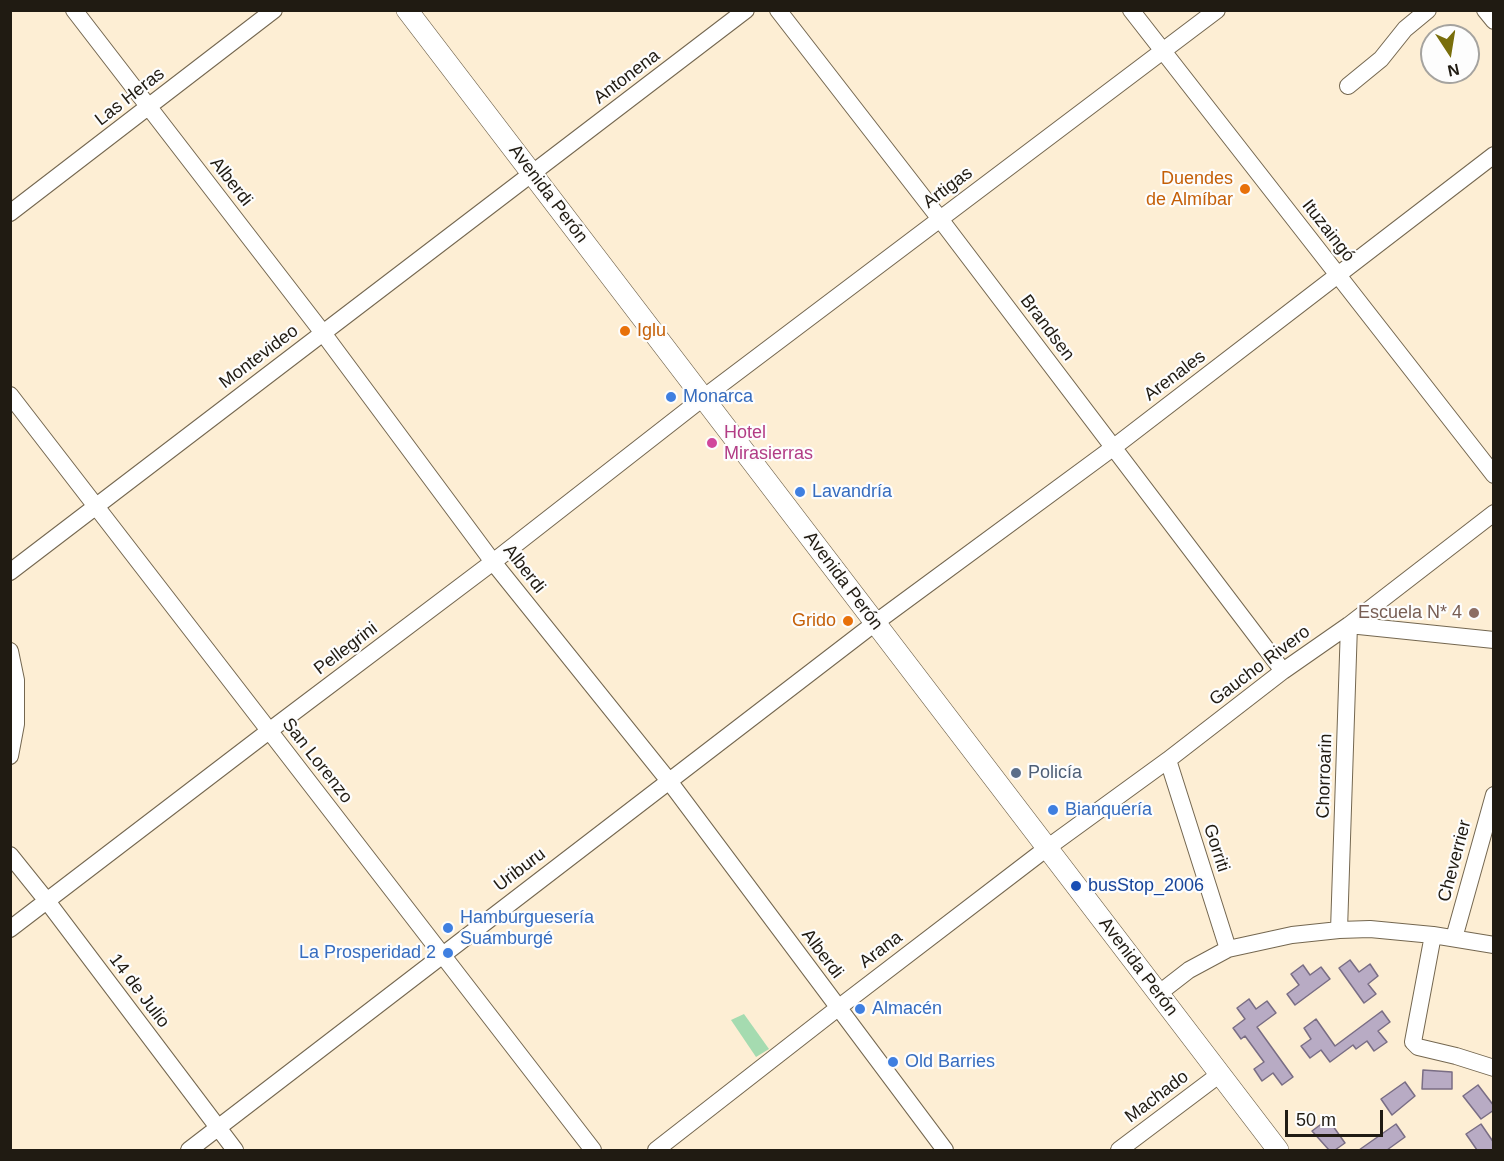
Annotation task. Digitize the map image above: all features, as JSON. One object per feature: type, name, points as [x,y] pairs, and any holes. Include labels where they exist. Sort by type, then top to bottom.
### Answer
[{"type":"main road","name":"Avenida Perón","points":[[407,10],[1278,1150]]},
{"type":"street","name":"Alberdi","points":[[74,10],[323,333],[493,562],[669,781],[945,1150]]},
{"type":"street","name":"Las Heras","points":[[10,213],[274,10]]},
{"type":"street","name":"Antonena","points":[[532,174],[746,10]]},
{"type":"street","name":"Brandsen","points":[[778,10],[940,219],[1283,671]]},
{"type":"street","name":"Ituzaingó","points":[[1131,10],[1494,475]]},
{"type":"street","name":"Artigas","points":[[704,398],[1217,10]]},
{"type":"street","points":[[1348,86],[1381,59],[1405,29],[1428,10]]},
{"type":"street","points":[[1485,10],[1494,21]]},
{"type":"street","name":"Arenales","points":[[875,623],[1114,447],[1494,155]]},
{"type":"street","name":"Montevideo","points":[[10,572],[532,174]]},
{"type":"street","name":"San Lorenzo","points":[[10,395],[593,1150]]},
{"type":"street","name":"Pellegrini","points":[[10,929],[493,562],[704,398]]},
{"type":"street","name":"Gaucho Rivero","points":[[1047,848],[1168,760],[1283,671],[1349,625],[1494,513]]},
{"type":"street","name":"Uriburu","points":[[189,1150],[875,623]]},
{"type":"street","points":[[1349,625],[1494,640]]},
{"type":"street","name":"Chorroarin","points":[[1339,930],[1349,625]]},
{"type":"street","points":[[10,651],[16,680],[16,724],[10,756]]},
{"type":"street","name":"Gorriti","points":[[1168,760],[1228,949]]},
{"type":"street","name":"Cheverrier","points":[[1454,938],[1487,847],[1494,795]]},
{"type":"street","name":"Arana","points":[[656,1150],[1047,848]]},
{"type":"street","name":"14 de Julio","points":[[10,855],[235,1150]]},
{"type":"street","points":[[1158,994],[1189,970],[1228,949],[1292,935],[1370,929],[1433,935],[1494,945]]},
{"type":"street","points":[[1433,935],[1413,1042],[1419,1047],[1494,1068]]},
{"type":"street","name":"Machado","points":[[1119,1150],[1220,1074]]},
{"type":"green space","points":[[744,1014],[769,1049],[756,1057],[731,1020]]},
{"type":"building","points":[[1350,960],[1359,972],[1370,964],[1378,976],[1368,984],[1376,994],[1364,1003],[1339,968]]},
{"type":"building","points":[[1303,965],[1310,975],[1321,967],[1330,979],[1295,1005],[1287,994],[1299,985],[1291,974]]},
{"type":"building","points":[[1249,999],[1256,1009],[1267,1001],[1276,1013],[1257,1027],[1293,1077],[1282,1085],[1273,1073],[1262,1081],[1254,1069],[1264,1062],[1245,1036],[1241,1039],[1233,1028],[1245,1019],[1237,1008]]},
{"type":"building","points":[[1382,1011],[1390,1022],[1378,1031],[1387,1042],[1374,1051],[1367,1041],[1356,1049],[1353,1045],[1330,1062],[1321,1050],[1310,1058],[1301,1046],[1311,1039],[1304,1028],[1316,1019],[1335,1046]]},
{"type":"building","points":[[1423,1070],[1452,1072],[1452,1089],[1422,1089]]},
{"type":"building","points":[[1405,1082],[1415,1096],[1392,1115],[1381,1099]]},
{"type":"building","points":[[1478,1085],[1494,1106],[1494,1110],[1481,1119],[1463,1096]]},
{"type":"building","points":[[1328,1119],[1345,1143],[1335,1150],[1329,1150],[1312,1131]]},
{"type":"building","points":[[1396,1124],[1405,1137],[1387,1150],[1359,1150]]},
{"type":"building","points":[[1481,1124],[1494,1143],[1494,1150],[1477,1150],[1466,1134]]},
{"type":"place","name":"Duendes de Almíbar","points":[[1245,189]]},
{"type":"place","name":"Iglu","points":[[625,331]]},
{"type":"place","name":"Monarca","points":[[671,397]]},
{"type":"place","name":"Hotel Mirasierras","points":[[712,443]]},
{"type":"place","name":"Lavandría","points":[[800,492]]},
{"type":"place","name":"Escuela N* 4","points":[[1474,613]]},
{"type":"place","name":"Grido","points":[[848,621]]},
{"type":"place","name":"Policía","points":[[1016,773]]},
{"type":"place","name":"Bianquería","points":[[1053,810]]},
{"type":"place","name":"busStop_2006","points":[[1076,886]]},
{"type":"place","name":"Hamburguesería Suamburgé","points":[[448,928]]},
{"type":"place","name":"La Prosperidad 2","points":[[448,953]]},
{"type":"place","name":"Almacén","points":[[860,1009]]},
{"type":"place","name":"Old Barries","points":[[893,1062]]}]
